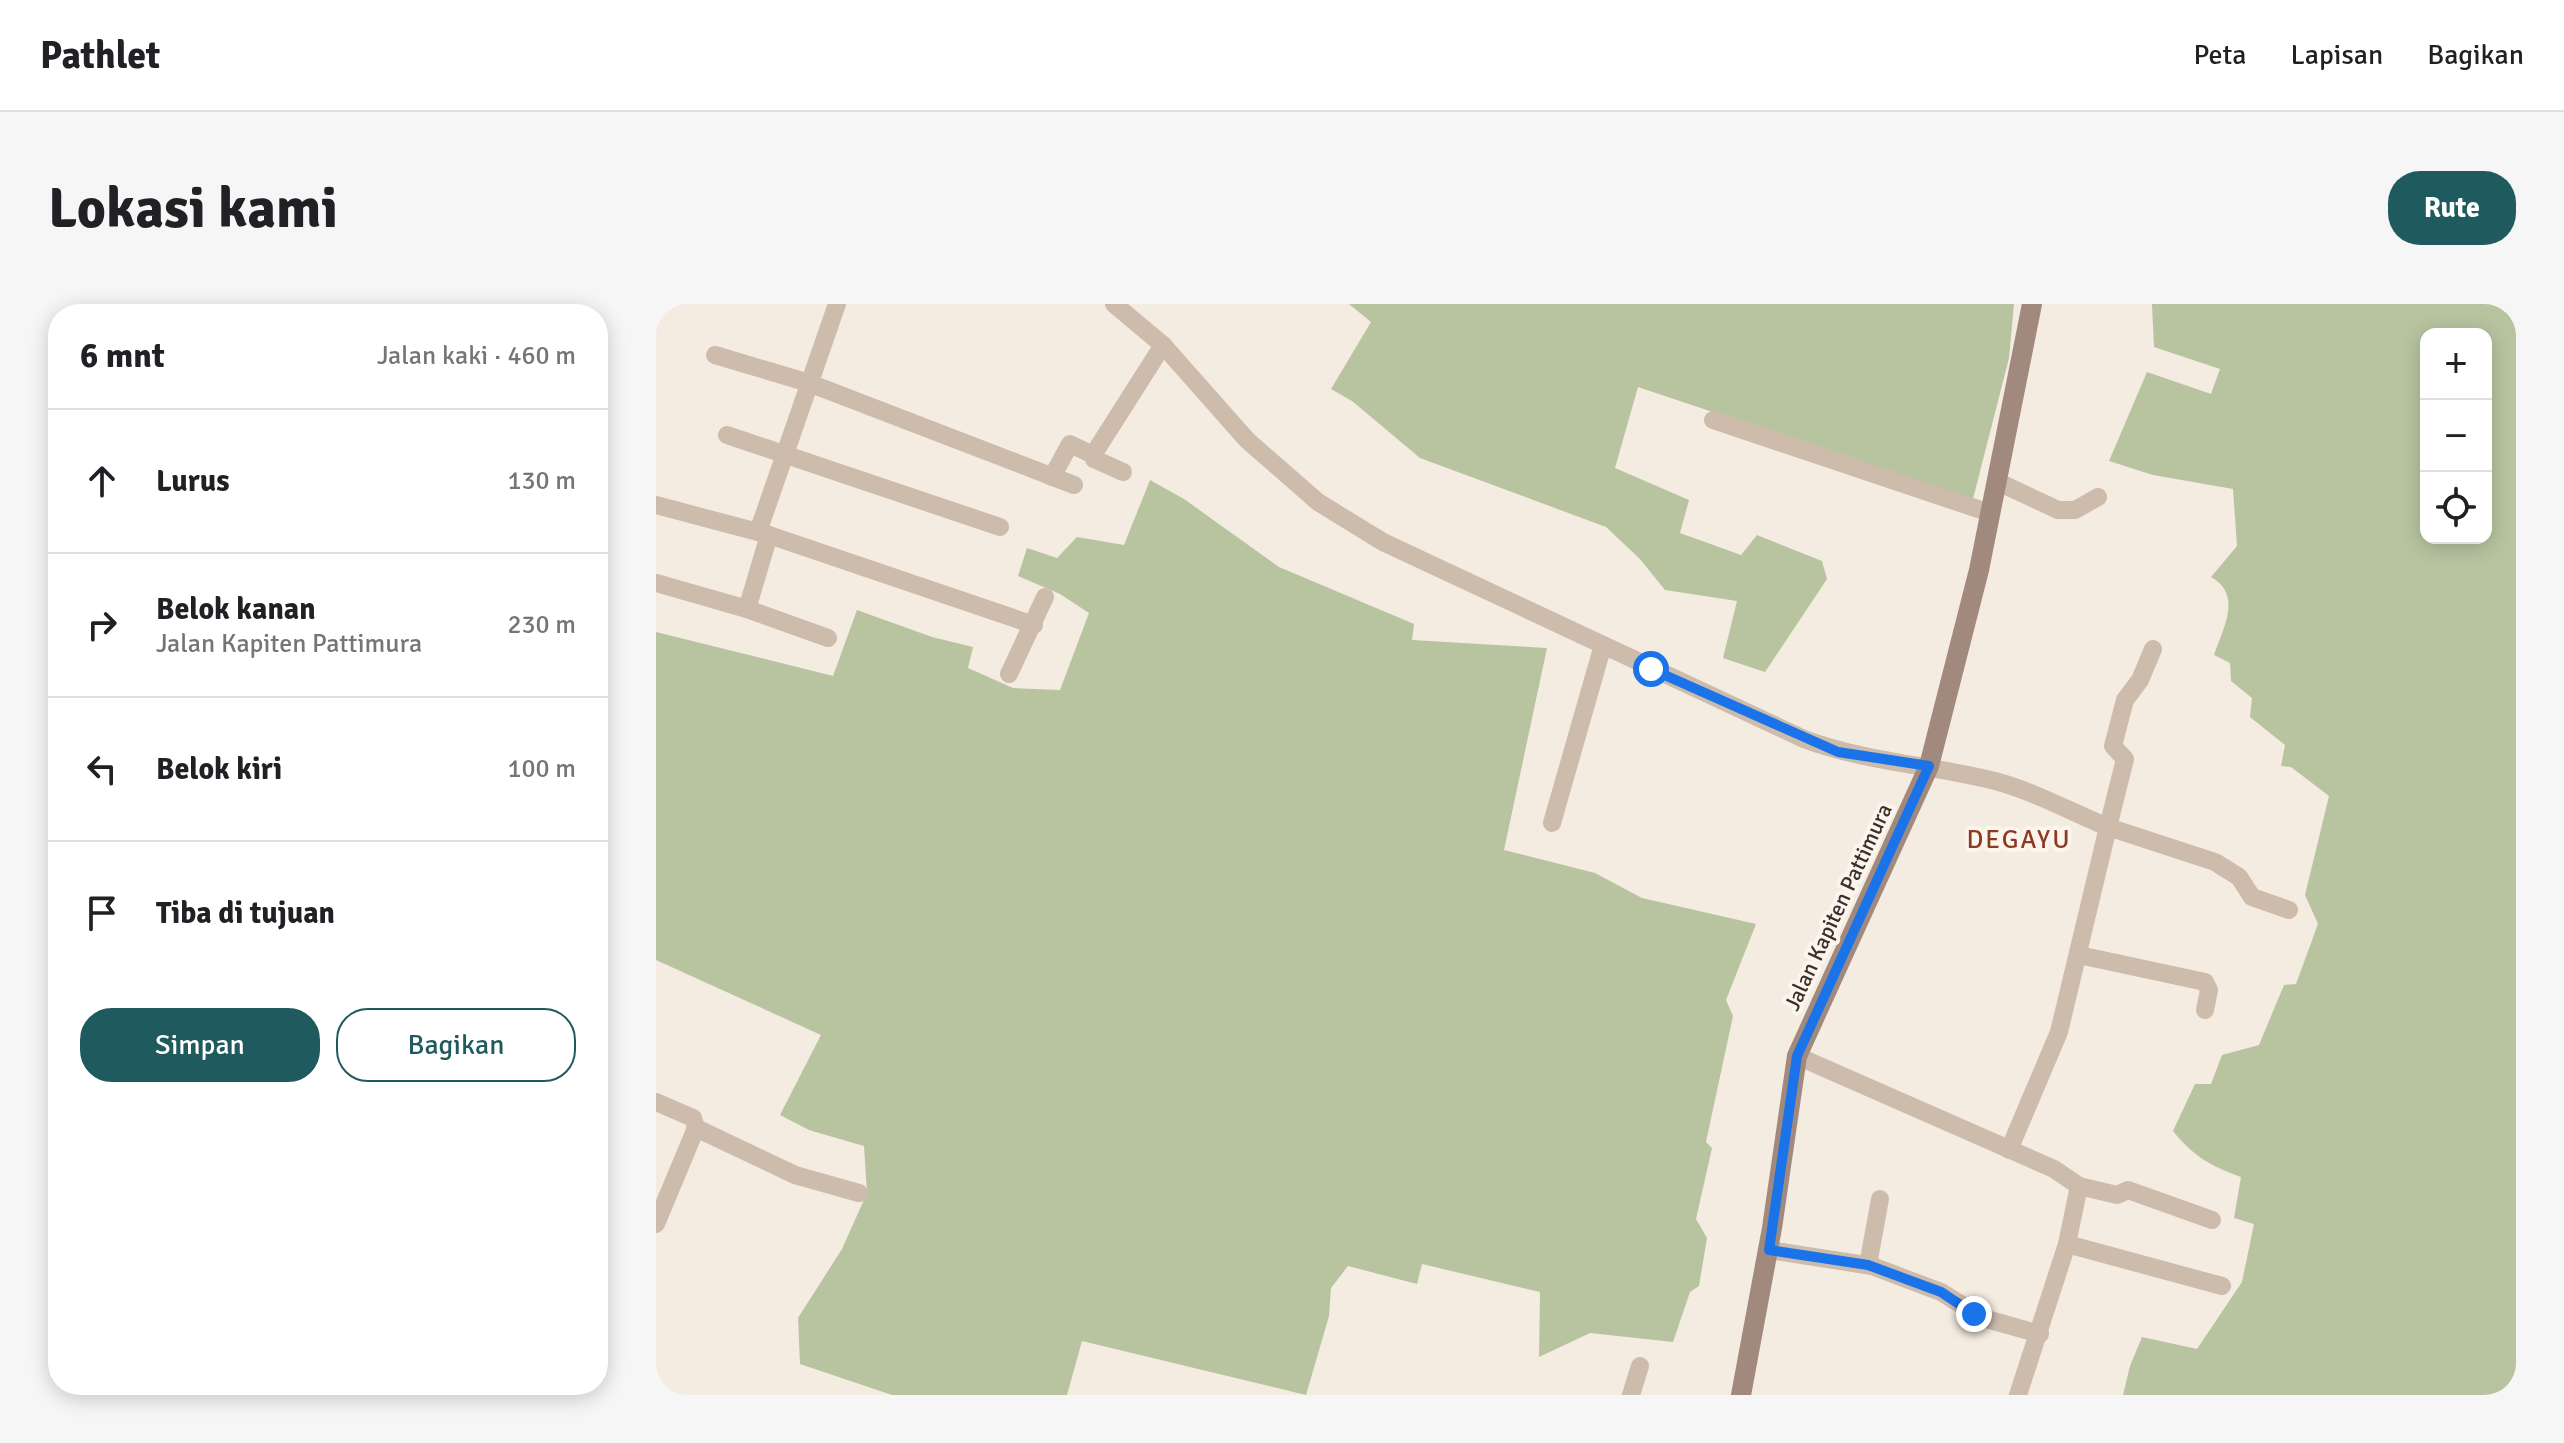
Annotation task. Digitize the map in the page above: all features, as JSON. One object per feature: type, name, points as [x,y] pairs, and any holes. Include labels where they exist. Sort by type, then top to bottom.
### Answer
[{"type":"street","points":[[747,609],[763,534],[785,457],[837,304]]},
{"type":"street","points":[[1114,304],[1163,345],[1247,440],[1318,502],[1383,542],[1838,752],[1929,766],[1999,782],[2108,827],[2215,862],[2239,877],[2252,897],[2289,910]]},
{"type":"street","name":"Jalan Kapiten Pattimura","points":[[1741,1395],[1769,1250],[1797,1056],[1929,766],[1990,513],[2032,304]]},
{"type":"street","points":[[1093,455],[1163,345]]},
{"type":"street","points":[[715,355],[809,383],[1074,485]]},
{"type":"street","points":[[1713,420],[1990,513]]},
{"type":"street","points":[[727,435],[1000,527]]},
{"type":"street","points":[[1052,477],[1070,444],[1123,472]]},
{"type":"street","points":[[1996,481],[2036,502],[2069,510],[2098,497]]},
{"type":"street","points":[[657,510],[763,534],[1034,625]]},
{"type":"street","points":[[656,583],[747,609],[828,638]]},
{"type":"street","points":[[1009,674],[1045,597]]},
{"type":"street","points":[[1552,823],[1603,645]]},
{"type":"street","points":[[2009,1150],[2059,1032],[2125,759],[2113,746],[2125,700],[2140,680],[2153,649]]},
{"type":"street","points":[[2079,955],[2205,982],[2209,990],[2205,1010]]},
{"type":"street","points":[[1797,1056],[2064,1173],[2079,1186],[2117,1195],[2128,1190],[2212,1220]]},
{"type":"street","points":[[656,1102],[693,1118],[696,1128],[656,1224]]},
{"type":"street","points":[[696,1128],[795,1175],[859,1193]]},
{"type":"street","points":[[2018,1395],[2067,1244],[2079,1186]]},
{"type":"street","points":[[1868,1265],[1880,1199]]},
{"type":"street","points":[[2067,1244],[2222,1286]]},
{"type":"street","points":[[1769,1250],[1868,1265],[1941,1292],[1983,1318],[2040,1334]]},
{"type":"street","points":[[1631,1395],[1640,1366]]},
{"type":"green space","points":[[1349,304],[2014,304],[2009,358],[1973,499],[1638,387],[1615,468],[1689,500],[1680,533],[1741,555],[1757,535],[1822,561],[1827,579],[1765,672],[1723,658],[1737,601],[1665,590],[1640,559],[1606,527],[1420,458],[1352,401],[1331,389],[1371,322]]},
{"type":"green space","points":[[2152,304],[2516,304],[2516,1395],[2123,1395],[2142,1337],[2197,1349],[2242,1282],[2254,1224],[2234,1218],[2241,1177],[2204,1160],[2173,1131],[2195,1084],[2211,1084],[2222,1055],[2259,1045],[2284,985],[2296,984],[2318,924],[2305,895],[2329,796],[2291,767],[2281,766],[2285,745],[2250,717],[2252,698],[2231,681],[2230,663],[2214,655],[2228,613],[2228,602],[2221,584],[2211,577],[2237,546],[2233,489],[2153,475],[2109,461],[2147,372],[2211,394],[2220,369],[2154,347]]},
{"type":"green space","points":[[1150,480],[1184,499],[1279,567],[1414,624],[1412,640],[1547,648],[1504,850],[1595,873],[1642,898],[1756,924],[1726,1000],[1733,1016],[1706,1142],[1712,1148],[1696,1219],[1707,1238],[1699,1286],[1690,1292],[1673,1342],[1590,1333],[1539,1357],[1540,1292],[1422,1264],[1417,1284],[1348,1266],[1331,1288],[1329,1316],[1306,1395],[1082,1341],[1067,1395],[892,1395],[800,1364],[798,1318],[842,1249],[867,1193],[864,1146],[809,1130],[780,1115],[821,1035],[656,960],[656,632],[833,676],[857,610],[932,637],[973,647],[968,668],[1013,688],[1060,690],[1089,613],[1060,594],[1018,576],[1027,548],[1057,558],[1077,537],[1124,545]]},
{"type":"district","name":"DEGAYU","points":[[2019,840]]},
{"type":"route","points":[[1651,669],[1838,752],[1929,766],[1797,1056],[1769,1250],[1868,1265],[1941,1292],[1974,1314]]}]
